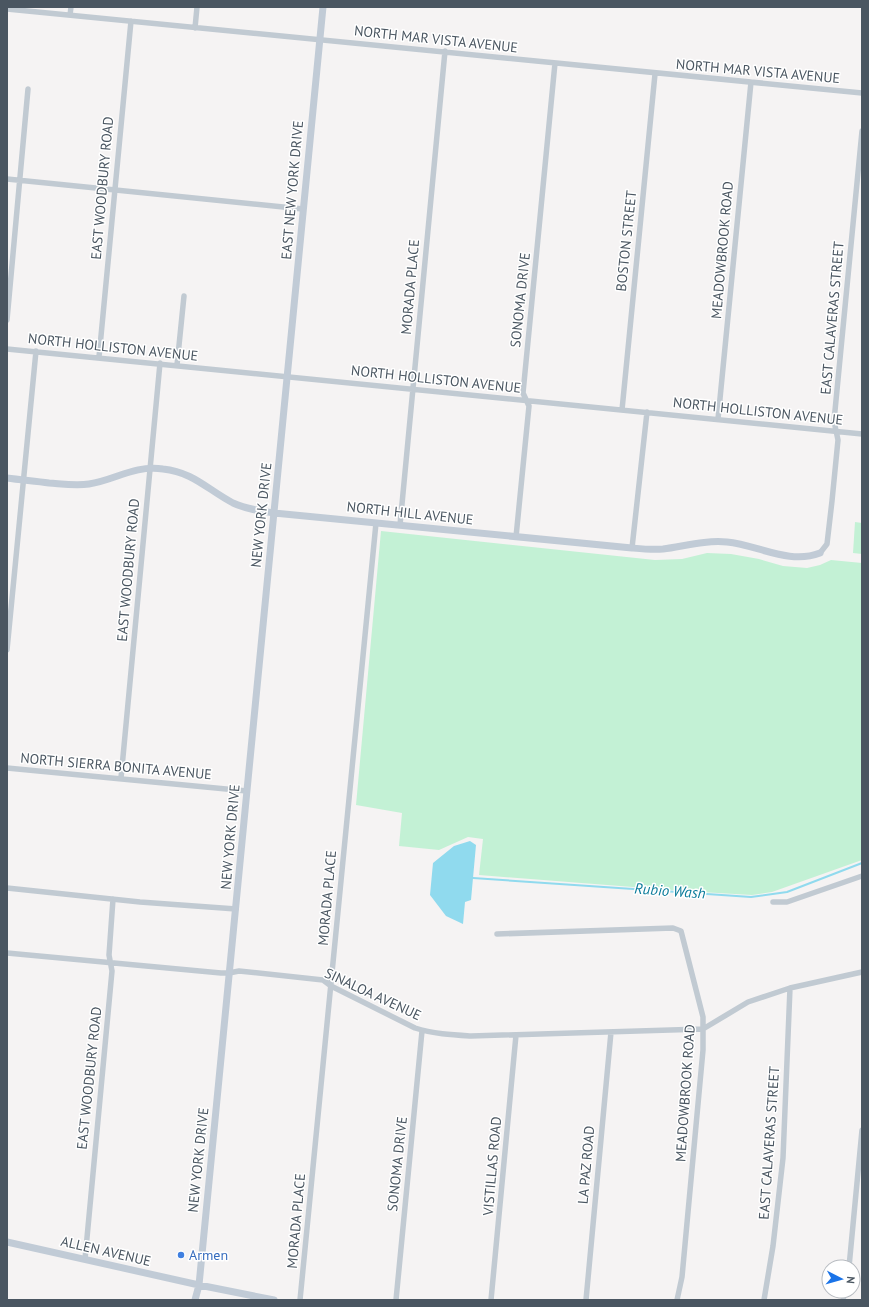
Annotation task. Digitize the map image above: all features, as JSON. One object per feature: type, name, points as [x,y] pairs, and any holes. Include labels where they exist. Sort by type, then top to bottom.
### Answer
[{"type":"street","points":[[70,15],[71,7]]},
{"type":"street","points":[[195,28],[197,7]]},
{"type":"street","name":"EAST NEW YORK DRIVE","points":[[287,376],[323,7]]},
{"type":"street","name":"NORTH MAR VISTA AVENUE","points":[[7,9],[445,51],[655,74],[862,93]]},
{"type":"street","name":"EAST WOODBURY ROAD","points":[[99,357],[131,21]]},
{"type":"street","name":"MORADA PLACE","points":[[400,525],[445,51]]},
{"type":"street","name":"SONOMA DRIVE","points":[[516,537],[529,406],[522,393],[555,63]]},
{"type":"street","name":"BOSTON STREET","points":[[622,410],[655,74]]},
{"type":"street","name":"MEADOWBROOK ROAD","points":[[718,419],[751,82]]},
{"type":"street","points":[[7,320],[28,89]]},
{"type":"street","name":"EAST CALAVERAS STREET","points":[[820,553],[827,544],[838,440],[834,421],[862,131]]},
{"type":"street","points":[[7,179],[303,209]]},
{"type":"street","points":[[177,365],[184,296]]},
{"type":"street","name":"NORTH HOLLISTON AVENUE","points":[[7,349],[160,363],[862,434]]},
{"type":"street","points":[[7,650],[36,351]]},
{"type":"street","name":"EAST WOODBURY ROAD","points":[[120,778],[160,363]]},
{"type":"street","name":"NEW YORK DRIVE","points":[[194,1300],[199,1285],[287,376]]},
{"type":"street","points":[[632,548],[647,412]]},
{"type":"street","name":"NORTH HILL AVENUE","points":[[7,478],[74,485],[101,482],[125,473],[150,468],[176,471],[190,475],[234,503],[244,507],[274,513],[632,548],[662,549],[691,543],[716,542],[741,544],[771,553],[790,556],[805,557],[820,553]]},
{"type":"street","name":"MORADA PLACE","points":[[300,1300],[376,523]]},
{"type":"street","name":"NORTH SIERRA BONITA AVENUE","points":[[7,768],[247,791]]},
{"type":"street","points":[[773,902],[787,902],[862,876]]},
{"type":"street","points":[[7,888],[113,900],[236,909]]},
{"type":"street","name":"EAST WOODBURY ROAD","points":[[85,1260],[112,971],[109,956],[113,900]]},
{"type":"street","name":"MEADOWBROOK ROAD","points":[[497,934],[673,928],[678,929],[681,932],[703,1017],[703,1050],[682,1277],[677,1300]]},
{"type":"street","name":"SINALOA AVENUE","points":[[7,953],[229,973],[238,971],[323,980],[331,986],[422,1031],[465,1036],[703,1028],[748,1002],[790,988],[862,972]]},
{"type":"street","name":"EAST CALAVERAS STREET","points":[[764,1300],[773,1246],[783,1158],[790,988]]},
{"type":"street","name":"SONOMA DRIVE","points":[[396,1300],[422,1031]]},
{"type":"street","name":"LA PAZ ROAD","points":[[586,1300],[611,1032]]},
{"type":"street","name":"VISTILLAS ROAD","points":[[491,1300],[516,1035]]},
{"type":"street","points":[[850,1259],[862,1130]]},
{"type":"street","name":"ALLEN AVENUE","points":[[7,1242],[199,1285],[274,1300]]},
{"type":"green space","points":[[855,522],[862,523],[862,554],[853,553]]},
{"type":"green space","points":[[381,531],[655,560],[682,559],[707,553],[731,554],[759,559],[783,566],[807,568],[820,565],[831,560],[862,563],[862,860],[772,892],[752,895],[479,875],[483,839],[468,837],[439,850],[399,846],[402,813],[356,805]]},
{"type":"water","points":[[470,841],[476,845],[471,900],[465,902],[463,924],[446,916],[430,895],[433,863],[454,846]]},
{"type":"waterway","name":"Rubio Wash","points":[[473,878],[751,897],[787,892],[862,863]]},
{"type":"place","name":"Armen","points":[[181,1255]]}]
